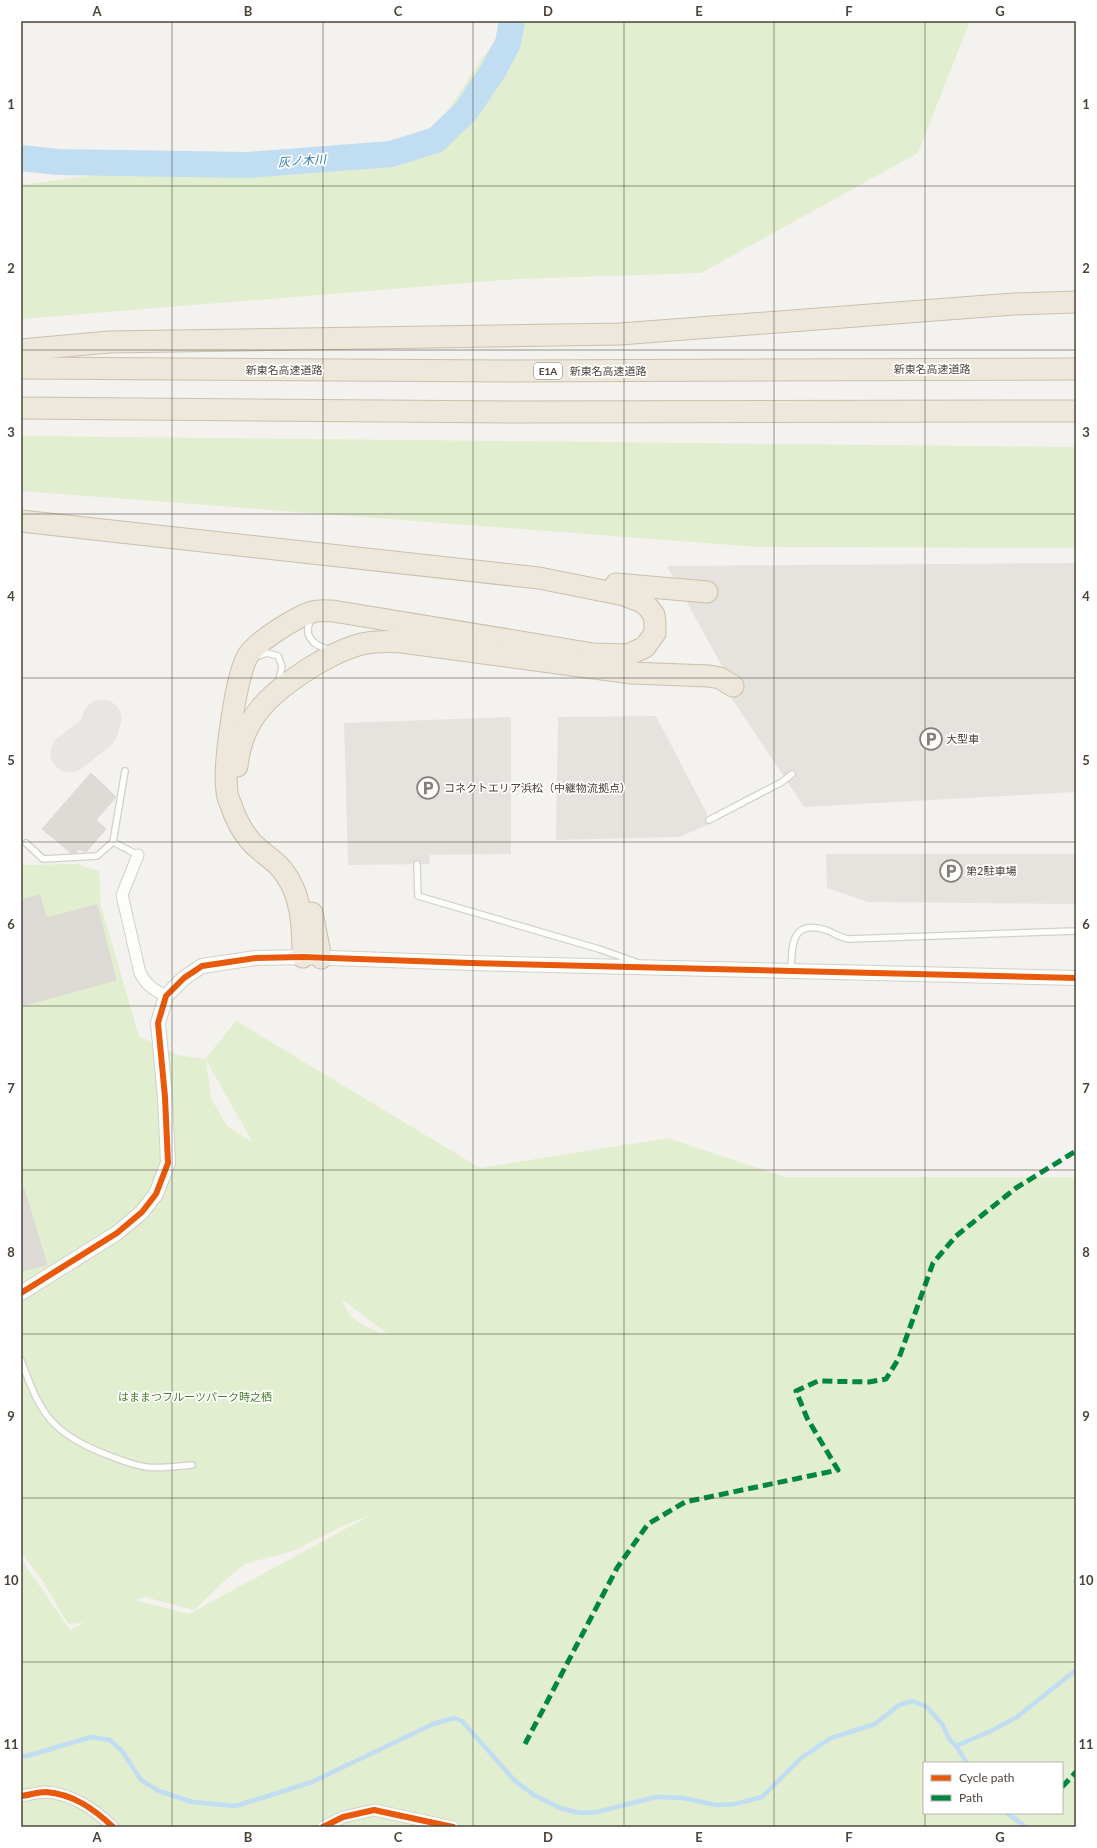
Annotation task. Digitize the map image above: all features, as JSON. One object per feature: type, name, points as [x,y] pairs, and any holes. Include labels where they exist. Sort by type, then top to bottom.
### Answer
[{"type":"highway","points":[[21,350],[109,342],[620,334],[1013,304],[1076,302]]},
{"type":"highway","name":"新東名高速道路","points":[[21,368],[510,371],[1076,369]]},
{"type":"highway","points":[[21,408],[517,412],[1076,410]]},
{"type":"highway","points":[[29,522],[539,578],[707,592]]},
{"type":"highway","points":[[312,958],[303,926],[301,911],[293,886],[279,865],[250,841],[242,830],[236,818],[227,791],[226,759],[244,664],[248,655],[262,641],[300,618],[312,612],[322,611],[343,612],[606,655],[628,655],[645,647],[655,633],[654,615],[642,602],[624,595],[539,578]]},
{"type":"highway","points":[[312,958],[312,909],[302,880],[287,859],[260,834],[251,823],[240,798],[237,785],[238,760],[246,734],[259,709],[276,690],[313,666],[342,650],[376,642],[402,642],[632,673],[709,676],[720,678],[734,686]]},
{"type":"street","points":[[138,855],[122,895],[140,973],[144,982],[154,990],[166,996]]},
{"type":"street","points":[[21,1293],[117,1233],[142,1212],[156,1194],[168,1163],[165,1097],[158,1023],[166,996],[184,978],[202,966],[256,958],[312,958],[479,964],[645,966],[1076,978]]},
{"type":"street","points":[[21,1796],[45,1792],[77,1800],[97,1812],[113,1827]]},
{"type":"street","points":[[323,1827],[343,1817],[374,1810],[453,1827]]},
{"type":"lane","points":[[322,611],[309,623],[307,630],[308,636],[317,646],[330,650],[342,650]]},
{"type":"lane","points":[[244,664],[261,655],[272,654],[278,656],[282,666],[276,690]]},
{"type":"lane","points":[[26,843],[43,859],[97,856],[113,842],[125,771]]},
{"type":"lane","points":[[709,820],[782,782],[792,774]]},
{"type":"lane","points":[[113,842],[138,855]]},
{"type":"lane","points":[[417,864],[418,896],[600,949],[645,966]]},
{"type":"lane","points":[[791,971],[793,940],[798,933],[806,929],[822,930],[841,939],[1076,931]]},
{"type":"lane","points":[[21,1360],[37,1402],[52,1422],[69,1438],[93,1449],[147,1467],[192,1465]]},
{"type":"green space","points":[[512,21],[970,21],[918,153],[701,273],[517,279],[21,319],[21,185],[219,158],[395,144],[432,135],[480,61]]},
{"type":"green space","points":[[21,436],[1076,447],[1076,548],[758,547],[21,491]]},
{"type":"green space","name":"はままつフルーツパーク時之栖","points":[[76,864],[99,871],[101,906],[139,1036],[177,1055],[205,1059],[236,1021],[480,1168],[668,1138],[785,1177],[1073,1177],[1076,1181],[1076,1827],[21,1827],[21,1559],[70,1630],[85,1623],[68,1624],[42,1580],[21,1552],[21,865]],"holes":[[[206,1060],[252,1141],[252,1142],[227,1126],[211,1098]],[[342,1299],[386,1333],[386,1334],[365,1326],[353,1318],[348,1312]],[[371,1515],[189,1614],[135,1600],[145,1597],[194,1610],[222,1583],[245,1564],[293,1551],[343,1526]]]},
{"type":"shaded area","name":"大型車","points":[[1076,563],[1076,792],[804,807],[728,693],[724,670],[667,566]]},
{"type":"shaded area","points":[[656,716],[706,812],[710,824],[679,837],[556,840],[558,717]]},
{"type":"shaded area","name":"コネクトエリア浜松（中継物流拠点）","points":[[511,717],[511,854],[430,855],[429,864],[348,865],[344,723]]},
{"type":"shaded area","name":"第2駐車場","points":[[826,854],[1076,854],[1076,904],[868,902],[827,888]]},
{"type":"building","points":[[91,773],[116,797],[96,820],[106,829],[86,852],[79,849],[76,853],[71,853],[42,829]]},
{"type":"building","points":[[40,895],[46,918],[97,905],[116,980],[21,1006],[21,900]]},
{"type":"building","points":[[21,1189],[24,1189],[47,1265],[21,1271]]},
{"type":"waterway","name":"灰ノ木川","points":[[21,158],[58,162],[248,165],[391,154],[436,140],[466,111],[493,71],[508,43],[512,21]]},
{"type":"waterway","points":[[956,1746],[991,1731],[1017,1717],[1076,1670]]},
{"type":"waterway","points":[[21,1756],[27,1756],[91,1737],[110,1740],[122,1751],[141,1780],[159,1791],[192,1802],[236,1806],[312,1782],[433,1724],[454,1718],[462,1721],[515,1781],[534,1795],[560,1808],[580,1813],[597,1812],[656,1797],[683,1798],[716,1805],[735,1804],[762,1797],[801,1758],[831,1738],[875,1724],[899,1705],[912,1701],[927,1707],[942,1724],[950,1740],[956,1746],[966,1762]]},
{"type":"waterway","points":[[1008,1814],[1026,1827]]},
{"type":"taxiway","points":[[70,753],[98,731],[102,719]]},
{"type":"marked path","points":[[525,1744],[617,1568],[648,1524],[685,1502],[838,1470],[807,1418],[796,1391],[818,1381],[869,1382],[886,1379],[899,1358],[933,1263],[956,1236],[1016,1188],[1076,1151]]},
{"type":"marked path","points":[[1063,1786],[1076,1772]]},
{"type":"cycle path","points":[[21,1293],[117,1233],[142,1212],[156,1194],[168,1163],[165,1097],[158,1023],[166,996],[184,978],[202,966],[256,958],[303,957],[471,963],[1076,978]]},
{"type":"cycle path","points":[[21,1796],[46,1792],[56,1793],[74,1799],[98,1814],[113,1827]]},
{"type":"cycle path","points":[[323,1827],[343,1817],[374,1810],[453,1827]]},
{"type":"place","name":"大型車","points":[[931,739]]},
{"type":"place","name":"コネクトエリア浜松（中継物流拠点）","points":[[428,788]]},
{"type":"place","name":"第2駐車場","points":[[951,871]]}]
